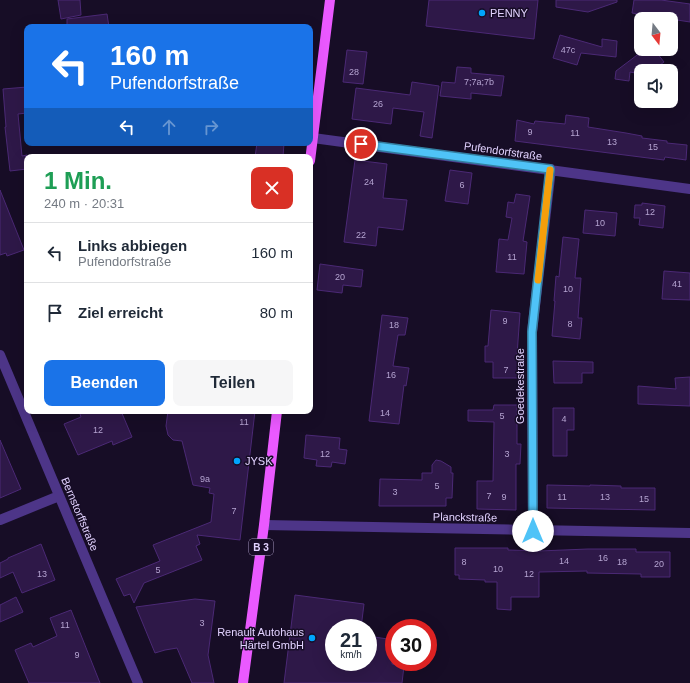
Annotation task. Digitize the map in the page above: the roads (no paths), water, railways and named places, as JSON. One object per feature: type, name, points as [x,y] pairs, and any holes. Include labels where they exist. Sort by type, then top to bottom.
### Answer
[{"type":"main road","points":[[313,138],[330,0]]},
{"type":"main road","name":"B 3","points":[[243,683],[264,525],[277,414]]},
{"type":"street","name":"Pufendorfstraße","points":[[313,138],[690,189]]},
{"type":"street","name":"Goedekestraße","points":[[533,531],[532,332],[550,169]]},
{"type":"street","name":"Bernstorffstraße","points":[[0,355],[24,412]]},
{"type":"street","name":"Bernstorffstraße","points":[[25,414],[138,683]]},
{"type":"street","points":[[0,520],[59,496]]},
{"type":"street","name":"Planckstraße","points":[[264,525],[690,533]]},
{"type":"place","name":"PENNY","points":[[482,13]]},
{"type":"place","name":"JYSK","points":[[237,461]]},
{"type":"place","name":"Renault Autohaus Härtel GmbH","points":[[312,638]]}]
